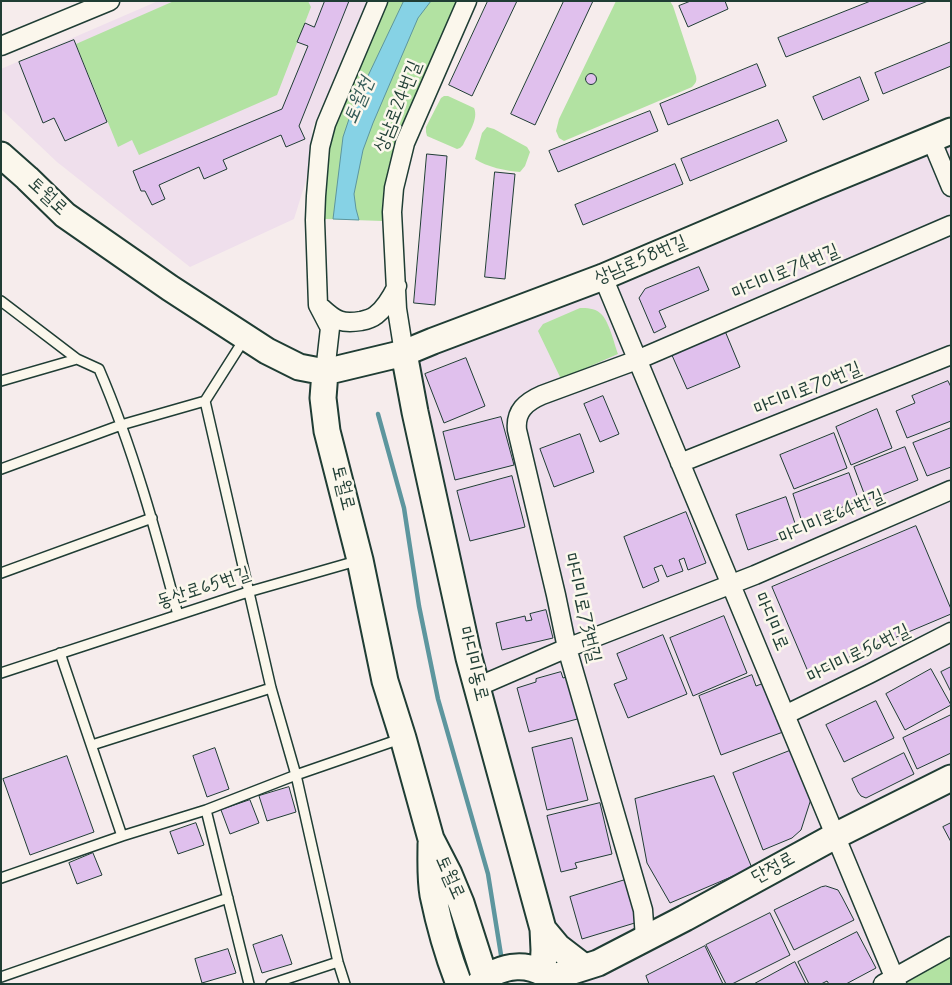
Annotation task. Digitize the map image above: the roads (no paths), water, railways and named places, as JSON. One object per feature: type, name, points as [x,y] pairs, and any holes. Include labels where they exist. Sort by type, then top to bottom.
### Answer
[{"type":"street","points":[[1,46],[110,1]]},
{"type":"street","points":[[325,372],[330,328],[318,305],[315,212],[320,147],[326,124],[378,1]]},
{"type":"street","name":"상남로24번길","points":[[404,353],[397,309],[392,212],[394,188],[405,143],[467,1]]},
{"type":"street","points":[[941,135],[951,187]]},
{"type":"street","name":"상남로58번길","points":[[325,372],[404,353],[603,277],[941,135]]},
{"type":"street","name":"토월로","points":[[1,155],[65,215],[170,288],[267,351],[299,367],[325,372],[323,398],[327,431],[360,560],[385,681],[431,839],[461,903],[482,981]]},
{"type":"street","name":"마디미로74번길","points":[[637,360],[951,225]]},
{"type":"street","name":"마디미로","points":[[603,277],[836,836],[891,982]]},
{"type":"street","points":[[318,305],[332,317],[345,323],[367,320],[377,315],[397,286]]},
{"type":"street","name":"마디미동로","points":[[404,353],[419,431],[469,658],[543,929],[544,950],[550,978]]},
{"type":"street","name":"마디미로70번길","points":[[680,463],[951,355]]},
{"type":"street","name":"마디미로73번길","points":[[637,360],[533,399],[523,408],[518,420],[517,430],[567,648],[643,910],[645,938]]},
{"type":"street","name":"마디미로64번길","points":[[477,687],[567,648],[731,585],[951,490]]},
{"type":"street","name":"마디미로56번길","points":[[785,715],[951,632]]},
{"type":"street","name":"단정로","points":[[550,978],[587,971],[836,836],[951,778]]},
{"type":"street","points":[[431,839],[431,872],[434,894],[450,958],[459,984]]},
{"type":"street","points":[[543,929],[558,947],[587,971]]},
{"type":"street","points":[[891,982],[951,946]]},
{"type":"street","points":[[482,981],[498,970],[513,967],[528,967],[550,978]]},
{"type":"lane","points":[[1,301],[77,359],[99,369],[121,425],[152,518],[178,614]]},
{"type":"lane","points":[[1,469],[121,425],[205,401],[245,338]]},
{"type":"lane","points":[[1,381],[77,359]]},
{"type":"lane","points":[[205,401],[271,688],[296,775],[338,962],[345,984]]},
{"type":"lane","points":[[1,573],[152,518]]},
{"type":"lane","name":"동산로65번길","points":[[1,673],[178,614],[360,560]]},
{"type":"lane","points":[[60,653],[122,836]]},
{"type":"lane","points":[[92,745],[271,688]]},
{"type":"lane","points":[[1,878],[122,836],[206,810],[296,775],[403,738]]},
{"type":"lane","points":[[206,810],[249,984]]},
{"type":"lane","points":[[1,977],[228,898]]},
{"type":"lane","points":[[271,984],[338,962]]},
{"type":"water","name":"토월천","points":[[404,1],[431,1],[418,18],[363,150],[354,194],[359,220],[333,219],[343,137],[351,113]]},
{"type":"waterway","points":[[378,414],[404,508],[419,606],[438,699],[488,874],[501,955]]}]
